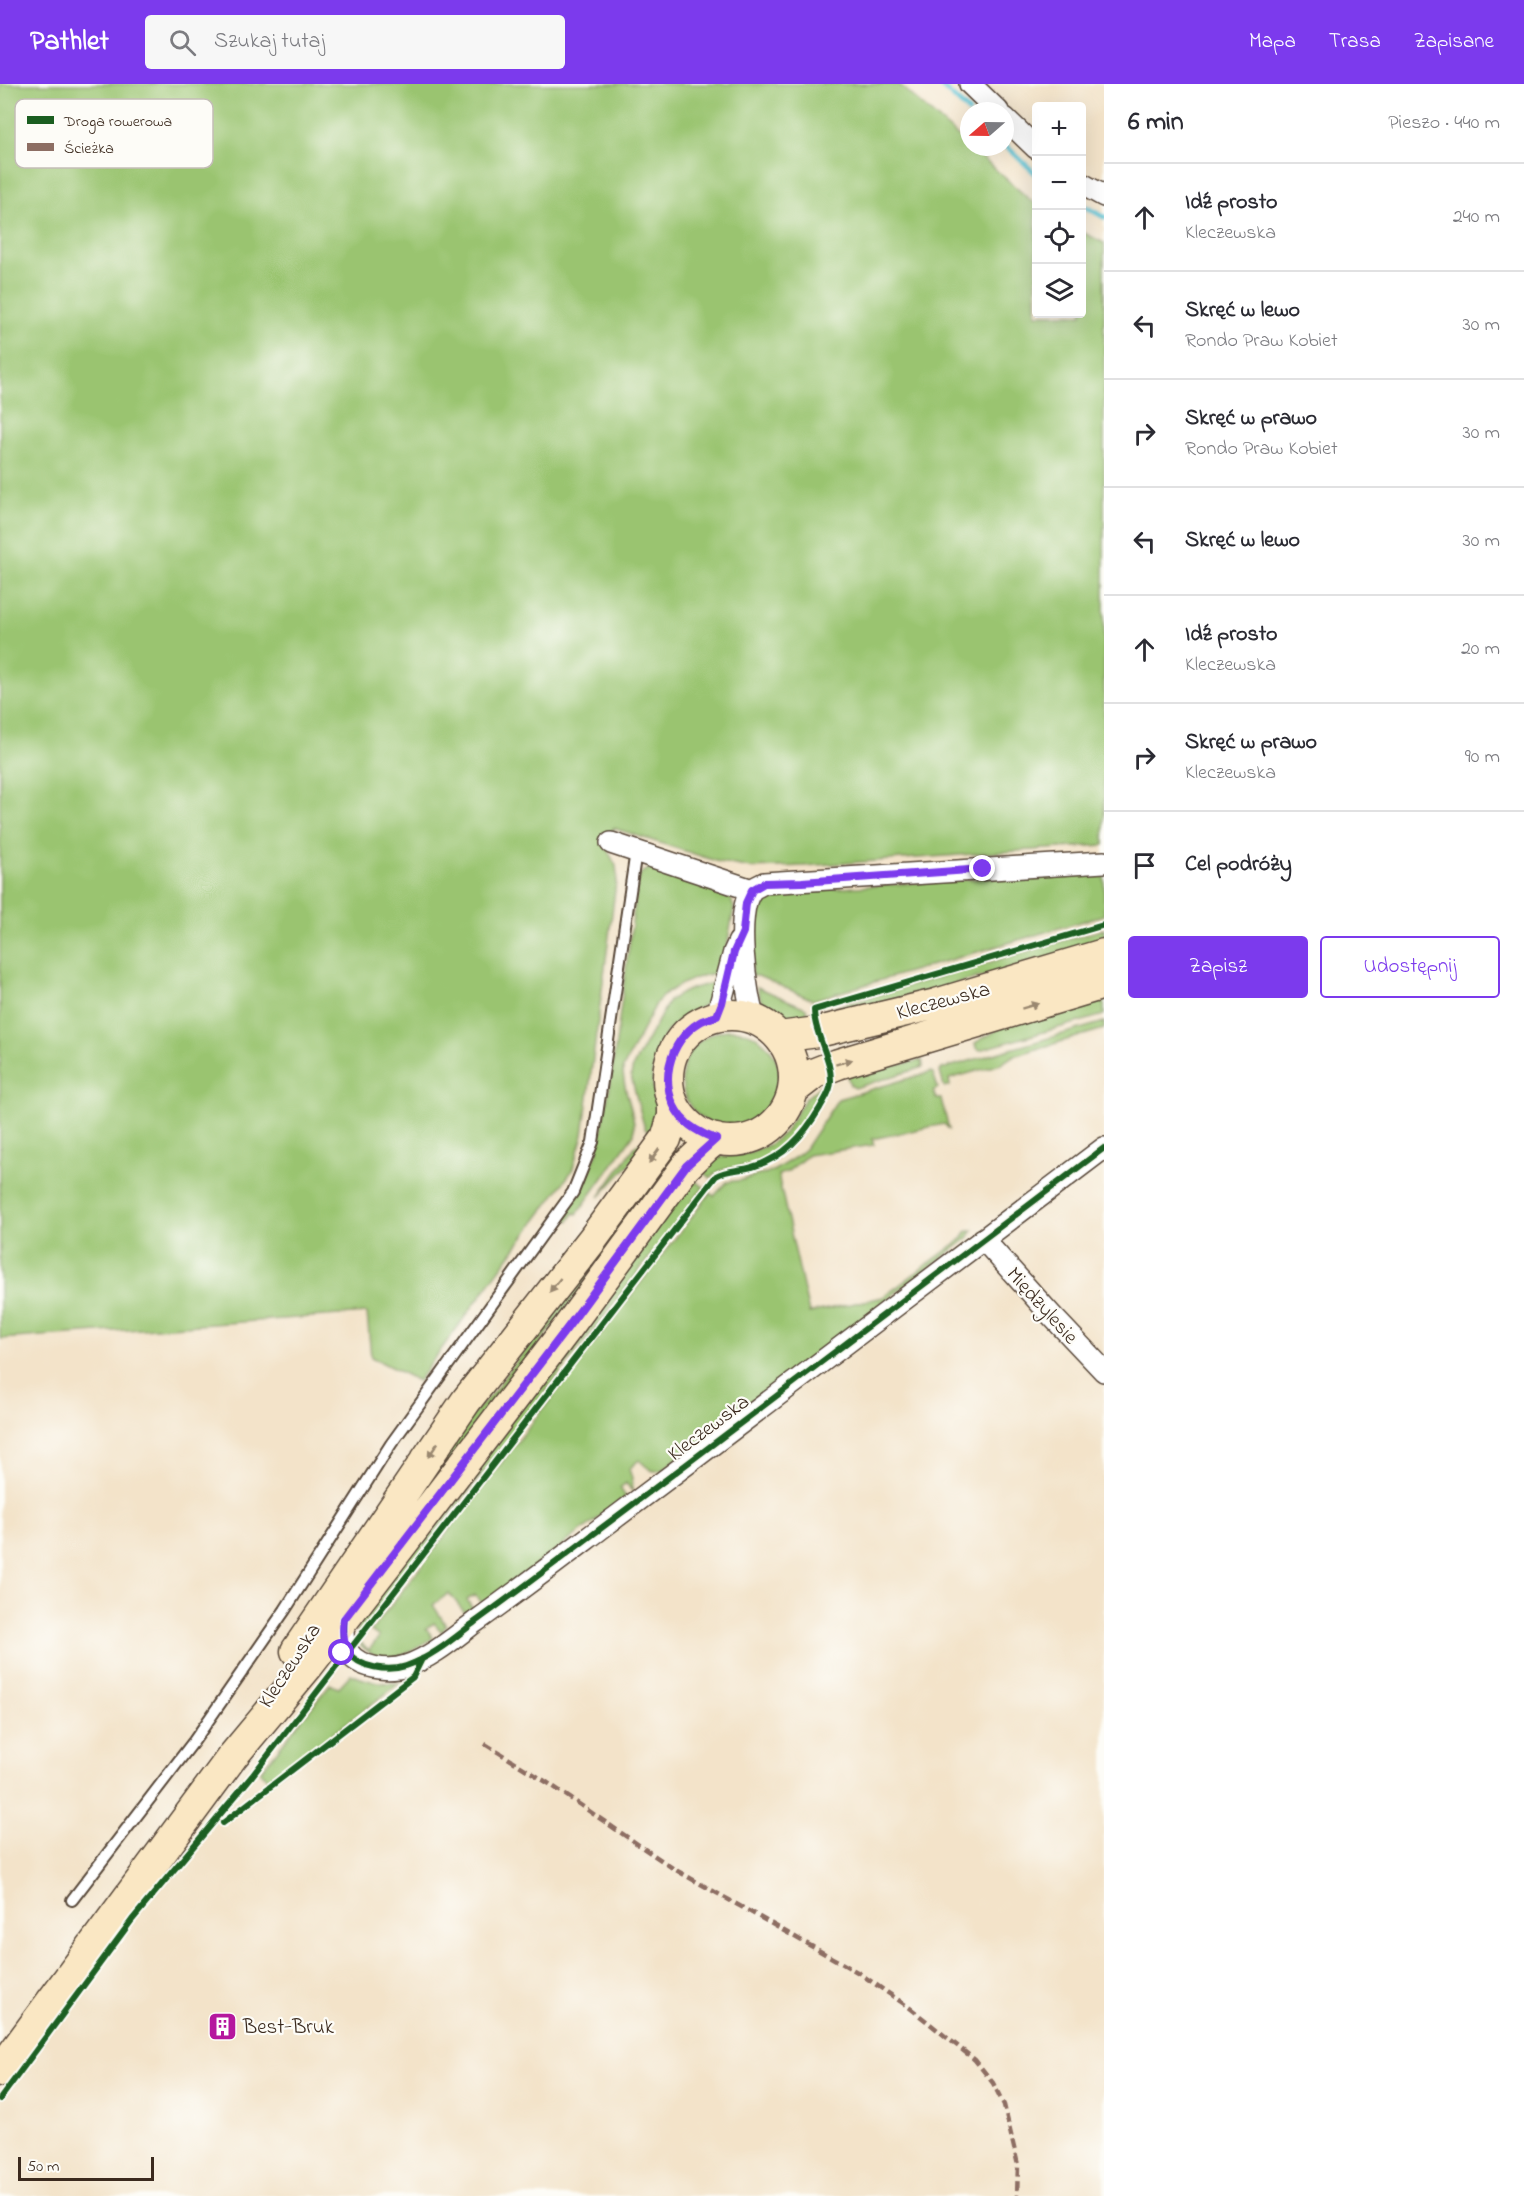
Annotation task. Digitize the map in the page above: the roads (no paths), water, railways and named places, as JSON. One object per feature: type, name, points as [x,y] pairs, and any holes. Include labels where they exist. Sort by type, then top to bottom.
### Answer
[{"type":"main road","name":"Kleczewska","points":[[779,1037],[818,1032],[936,1004],[1104,954]]},
{"type":"main road","name":"Kleczewska","points":[[793,1090],[815,1073],[838,1064],[1104,984]]},
{"type":"main road","points":[[736,1014],[754,1019],[764,1023],[779,1037],[792,1062],[793,1090],[783,1113],[765,1131],[750,1138],[733,1141],[702,1134],[680,1116],[673,1103],[668,1068],[674,1049],[686,1033],[700,1022],[717,1016],[736,1014]]},
{"type":"main road","name":"Kleczewska","points":[[232,1757],[284,1669],[466,1401],[592,1240],[666,1139],[673,1116],[673,1103]]},
{"type":"main road","name":"Kleczewska","points":[[0,2072],[232,1757],[308,1666],[568,1327],[686,1166],[716,1139]]},
{"type":"street","points":[[970,84],[989,102]]},
{"type":"street","points":[[1014,127],[1032,144]]},
{"type":"street","points":[[1086,186],[1104,195]]},
{"type":"street","points":[[611,843],[752,890]]},
{"type":"street","points":[[754,1019],[746,982],[743,932],[746,903],[752,890],[764,883],[1104,862]]},
{"type":"street","points":[[717,1016],[734,952],[743,932]]},
{"type":"street","name":"Kleczewska","points":[[344,1619],[344,1644],[348,1653],[370,1667],[386,1670],[405,1667],[432,1652],[614,1519],[1104,1148]]},
{"type":"street","name":"Międzylesie","points":[[983,1239],[1104,1371]]},
{"type":"street","name":"Kleczewska","points":[[308,1666],[333,1654],[348,1653]]},
{"type":"lane","points":[[72,1900],[194,1741],[285,1610],[391,1444],[573,1192],[593,1143],[636,851]]},
{"type":"waterway","points":[[939,84],[960,104]]},
{"type":"waterway","points":[[1014,153],[1032,170]]},
{"type":"waterway","points":[[1086,207],[1104,217]]},
{"type":"place","name":"Best-Bruk","points":[[222,2026]]}]
